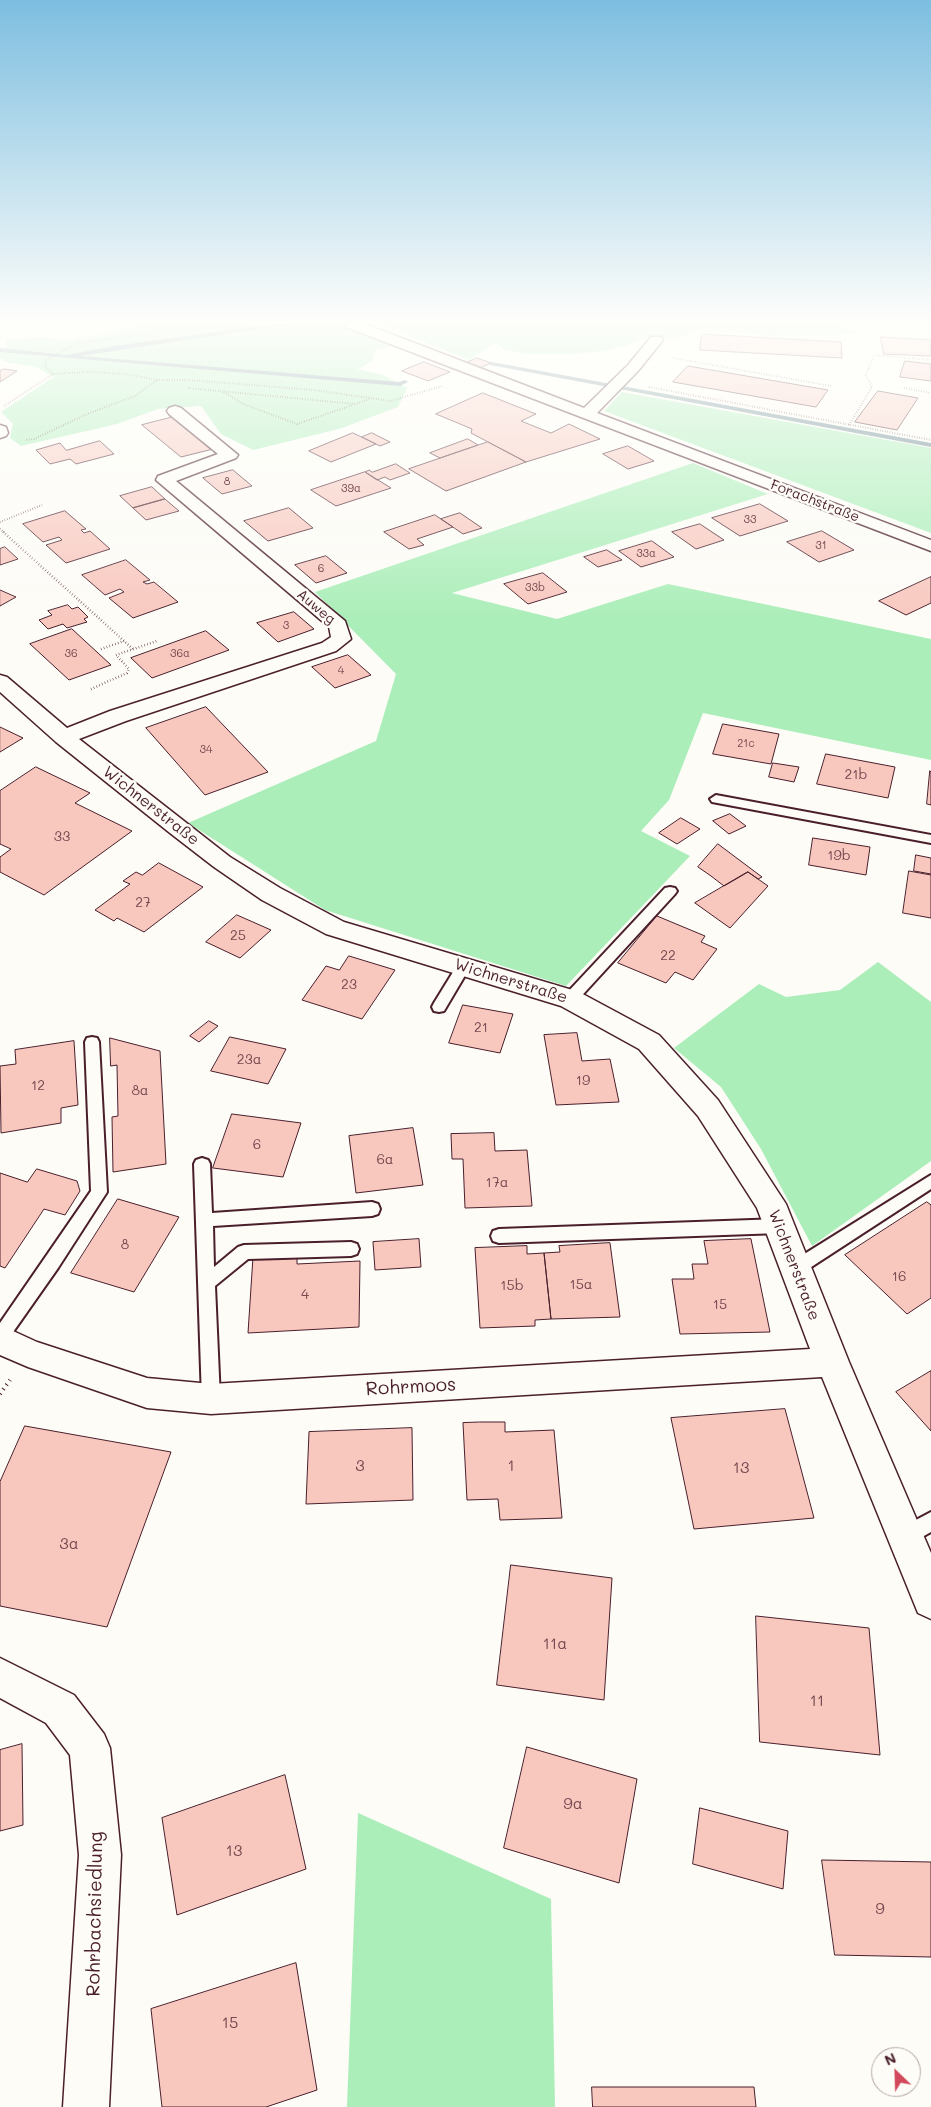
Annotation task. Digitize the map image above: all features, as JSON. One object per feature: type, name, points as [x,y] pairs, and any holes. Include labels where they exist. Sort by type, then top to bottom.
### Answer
[{"type":"street","name":"Auweg","points":[[64,737],[118,716],[329,647],[341,639],[338,625],[164,480],[230,455],[190,422]]},
{"type":"street","name":"Forachstraße","points":[[605,422],[931,546]]},
{"type":"street","name":"Wichnerstraße","points":[[0,681],[64,737],[222,862],[271,894],[335,928],[570,999],[649,1042],[708,1108],[771,1204],[832,1362],[931,1600]]},
{"type":"street","name":"Rohrmoos","points":[[0,1338],[28,1353],[147,1393],[211,1399],[832,1362]]},
{"type":"street","name":"Rohrbachsiedlung","points":[[0,1677],[60,1709],[90,1748],[100,1855],[86,2107]]},
{"type":"lane","points":[[716,799],[931,839]]},
{"type":"lane","points":[[570,999],[670,891]]},
{"type":"lane","points":[[439,1007],[463,967]]},
{"type":"lane","points":[[0,1338],[52,1264],[99,1192],[92,1042]]},
{"type":"lane","points":[[202,1164],[211,1399]]},
{"type":"lane","points":[[796,1268],[931,1181]]},
{"type":"lane","points":[[204,1220],[372,1209]]},
{"type":"lane","points":[[499,1236],[780,1226]]},
{"type":"lane","points":[[207,1283],[244,1252],[351,1249]]},
{"type":"lane","points":[[906,1536],[931,1521]]},
{"type":"path","points":[[17,442],[34,439],[69,422]]},
{"type":"path","points":[[833,422],[931,440]]},
{"type":"path","points":[[0,522],[42,505]]},
{"type":"path","points":[[0,529],[133,650]]},
{"type":"path","points":[[101,649],[124,641]]},
{"type":"path","points":[[91,689],[127,673],[129,669],[116,655],[157,641]]},
{"type":"green space","points":[[11,422],[122,422],[21,446],[10,438],[13,424]]},
{"type":"green space","points":[[213,422],[357,422],[339,429],[253,450],[221,434]]},
{"type":"green space","points":[[634,422],[789,422],[931,448],[931,533]]},
{"type":"green space","points":[[693,463],[768,494],[452,593],[557,619],[668,584],[931,639],[931,760],[703,713],[669,800],[641,831],[690,856],[566,986],[325,910],[188,823],[376,741],[396,674],[315,592]]},
{"type":"green space","points":[[878,962],[931,1002],[931,1161],[812,1246],[761,1149],[721,1087],[674,1048],[759,984],[786,997],[840,990]]},
{"type":"green space","points":[[358,1813],[551,1899],[555,2107],[347,2107]]},
{"type":"building","points":[[152,422],[180,422],[213,449],[181,457],[142,425]]},
{"type":"building","points":[[456,422],[524,422],[551,433],[569,424],[600,439],[526,462],[471,433],[472,429]]},
{"type":"building","points":[[857,422],[902,422],[897,430]]},
{"type":"building","points":[[353,433],[376,444],[331,462],[309,451]]},
{"type":"building","points":[[372,433],[390,442],[380,446],[362,437]]},
{"type":"building","points":[[468,439],[478,445],[440,458],[430,453]]},
{"type":"building","points":[[100,441],[114,454],[76,464],[70,459],[50,464],[36,450],[60,443],[66,450]]},
{"type":"building","points":[[488,442],[526,462],[446,491],[409,469]]},
{"type":"building","points":[[628,446],[654,461],[628,469],[603,454]]},
{"type":"building","points":[[396,464],[410,473],[390,480],[385,477],[377,480],[365,472],[369,470],[372,472]]},
{"type":"building","points":[[233,470],[252,486],[222,494],[203,478]]},
{"type":"building","points":[[365,472],[391,488],[336,506],[311,490]]},
{"type":"building","points":[[152,487],[165,499],[133,508],[120,496]]},
{"type":"building","points":[[165,499],[179,511],[146,520],[133,508]]},
{"type":"building","points":[[760,504],[788,521],[740,536],[712,518]]},
{"type":"building","points":[[289,508],[313,528],[268,541],[244,521]]},
{"type":"building","points":[[65,511],[86,529],[81,530],[84,533],[90,531],[110,549],[66,563],[46,545],[62,540],[59,537],[43,542],[23,524]]},
{"type":"building","points":[[460,513],[482,528],[463,534],[441,519]]},
{"type":"building","points":[[435,515],[453,527],[417,539],[424,545],[409,549],[384,532]]},
{"type":"building","points":[[700,524],[724,540],[696,549],[672,532]]},
{"type":"building","points":[[822,531],[854,550],[819,562],[787,542]]},
{"type":"building","points":[[652,541],[674,557],[641,567],[619,551]]},
{"type":"building","points":[[5,547],[18,559],[0,565],[0,549]]},
{"type":"building","points":[[607,550],[622,560],[598,567],[584,557]]},
{"type":"building","points":[[326,556],[347,573],[316,583],[295,565]]},
{"type":"building","points":[[126,560],[150,580],[143,582],[147,584],[154,582],[178,602],[133,618],[109,598],[124,592],[120,589],[105,595],[82,575]]},
{"type":"building","points":[[543,573],[567,592],[528,604],[504,584]]},
{"type":"building","points":[[931,577],[931,603],[906,615],[879,601]]},
{"type":"building","points":[[0,590],[16,597],[0,606]]},
{"type":"building","points":[[68,605],[72,609],[78,607],[88,617],[84,619],[87,622],[67,628],[63,624],[48,629],[39,620],[52,615],[48,611]]},
{"type":"building","points":[[294,612],[314,629],[278,642],[257,623]]},
{"type":"building","points":[[72,629],[111,665],[69,680],[30,644]]},
{"type":"building","points":[[206,631],[229,650],[152,678],[131,658]]},
{"type":"building","points":[[348,655],[371,675],[335,688],[312,667]]},
{"type":"building","points":[[206,707],[268,772],[205,795],[146,728]]},
{"type":"building","points":[[723,724],[779,734],[771,764],[713,754]]},
{"type":"building","points":[[0,727],[23,738],[0,752]]},
{"type":"building","points":[[826,754],[895,767],[888,798],[817,784]]},
{"type":"building","points":[[773,763],[799,767],[794,782],[769,777]]},
{"type":"building","points":[[36,767],[90,793],[75,803],[132,831],[44,895],[0,872],[0,857],[11,849],[0,844],[0,791]]},
{"type":"building","points":[[931,772],[931,805],[927,804]]},
{"type":"building","points":[[730,814],[746,826],[729,834],[713,821]]},
{"type":"building","points":[[681,818],[700,829],[677,844],[659,833]]},
{"type":"building","points":[[813,838],[870,847],[866,875],[809,865]]},
{"type":"building","points":[[718,844],[762,877],[758,879],[748,872],[724,886],[698,867]]},
{"type":"building","points":[[916,855],[931,858],[931,874],[914,871]]},
{"type":"building","points":[[159,863],[203,887],[144,932],[117,918],[114,921],[95,910],[130,884],[123,881],[136,872],[142,875]]},
{"type":"building","points":[[909,871],[931,875],[931,918],[903,913]]},
{"type":"building","points":[[748,872],[768,886],[730,928],[695,903]]},
{"type":"building","points":[[237,915],[271,930],[240,958],[206,942]]},
{"type":"building","points":[[657,916],[705,936],[701,942],[717,949],[693,980],[675,972],[666,983],[618,963]]},
{"type":"building","points":[[349,956],[395,970],[362,1019],[302,1000],[326,966],[339,970]]},
{"type":"building","points":[[463,1005],[513,1014],[500,1053],[449,1043]]},
{"type":"building","points":[[209,1021],[218,1026],[199,1042],[190,1036]]},
{"type":"building","points":[[577,1033],[582,1061],[610,1059],[619,1102],[556,1105],[544,1035]]},
{"type":"building","points":[[230,1037],[286,1049],[268,1084],[211,1071]]},
{"type":"building","points":[[110,1038],[160,1051],[166,1164],[113,1172],[112,1117],[118,1116],[117,1065],[111,1066]]},
{"type":"building","points":[[74,1041],[78,1105],[61,1108],[61,1123],[1,1133],[0,1066],[16,1064],[15,1050]]},
{"type":"building","points":[[232,1114],[301,1123],[283,1177],[213,1168]]},
{"type":"building","points":[[413,1128],[423,1185],[356,1193],[349,1136]]},
{"type":"building","points":[[494,1133],[495,1151],[527,1150],[532,1206],[465,1208],[463,1159],[452,1159],[451,1134]]},
{"type":"building","points":[[37,1169],[77,1181],[80,1191],[65,1215],[44,1209],[5,1268],[0,1266],[0,1173],[27,1182]]},
{"type":"building","points":[[118,1199],[179,1217],[134,1292],[71,1273]]},
{"type":"building","points":[[927,1202],[931,1205],[931,1298],[907,1314],[845,1255]]},
{"type":"building","points":[[419,1239],[421,1267],[375,1270],[373,1242]]},
{"type":"building","points":[[751,1239],[770,1332],[680,1334],[672,1279],[694,1279],[692,1264],[708,1264],[704,1241]]},
{"type":"building","points":[[610,1243],[620,1317],[551,1319],[544,1253],[560,1252],[559,1246]]},
{"type":"building","points":[[527,1246],[527,1254],[544,1253],[551,1319],[535,1320],[535,1326],[480,1328],[475,1248]]},
{"type":"building","points":[[297,1255],[297,1264],[360,1261],[359,1327],[248,1333],[253,1257]]},
{"type":"building","points":[[931,1371],[931,1431],[896,1392]]},
{"type":"building","points":[[785,1409],[814,1518],[694,1529],[671,1418]]},
{"type":"building","points":[[505,1422],[505,1432],[554,1430],[562,1518],[500,1520],[498,1499],[467,1500],[463,1423]]},
{"type":"building","points":[[25,1426],[171,1452],[107,1627],[0,1606],[0,1482]]},
{"type":"building","points":[[412,1428],[413,1500],[306,1504],[309,1432]]},
{"type":"building","points":[[511,1565],[612,1578],[604,1700],[497,1685]]},
{"type":"building","points":[[756,1616],[869,1628],[880,1755],[760,1742]]},
{"type":"building","points":[[22,1744],[23,1825],[0,1831],[0,1750]]},
{"type":"building","points":[[527,1747],[637,1779],[619,1883],[504,1848]]},
{"type":"building","points":[[285,1775],[306,1869],[177,1915],[162,1818]]},
{"type":"building","points":[[700,1808],[788,1831],[783,1889],[693,1864]]},
{"type":"building","points":[[822,1860],[931,1862],[931,1957],[835,1955]]},
{"type":"building","points":[[296,1963],[317,2090],[266,2107],[162,2107],[151,2009]]},
{"type":"building","points":[[592,2087],[754,2087],[756,2107],[593,2107]]},
{"type":"waterway","points":[[808,422],[931,445]]}]
